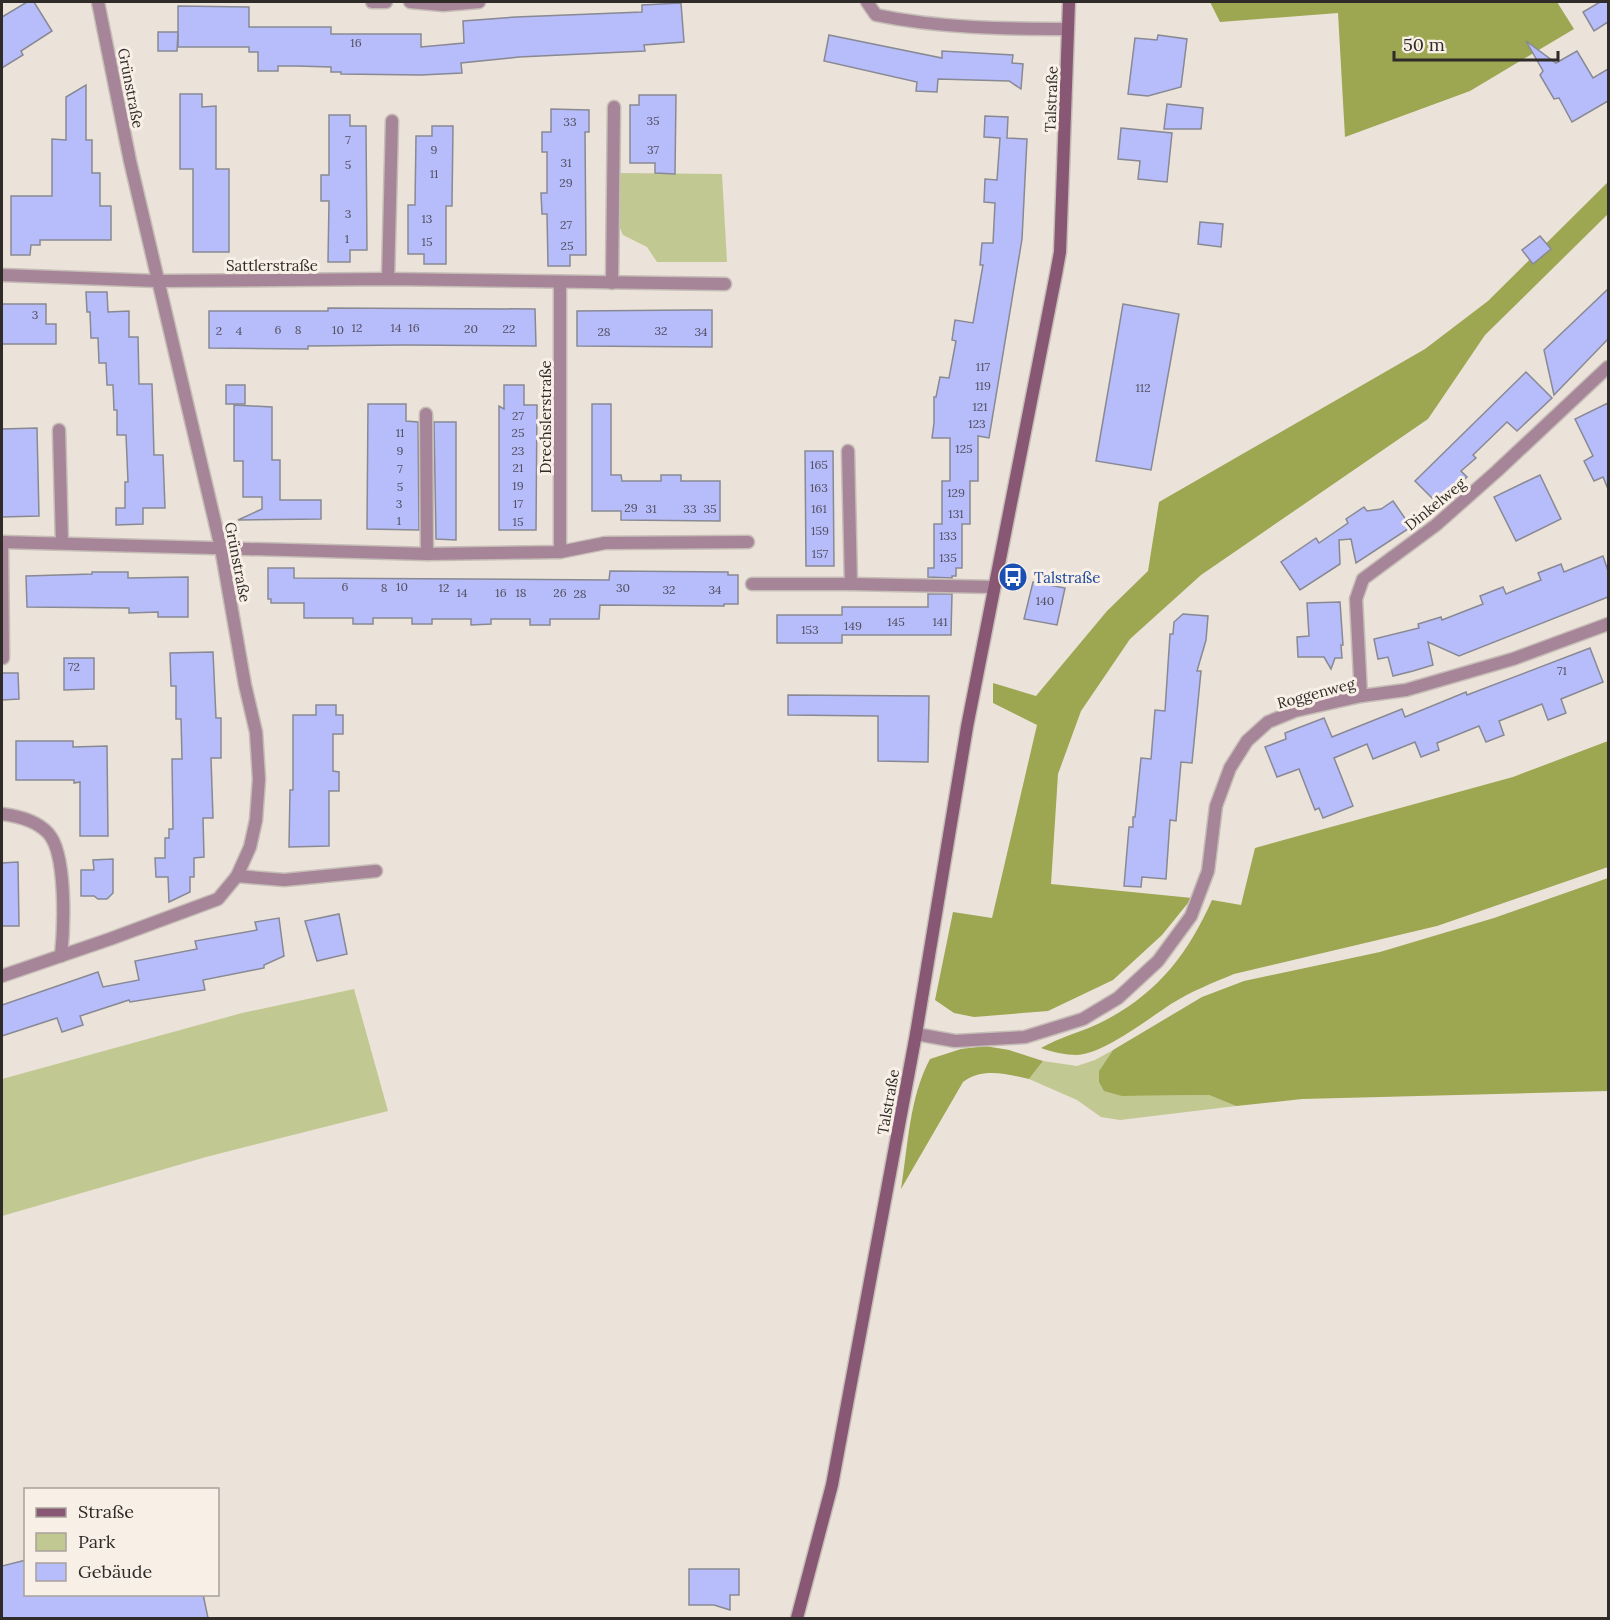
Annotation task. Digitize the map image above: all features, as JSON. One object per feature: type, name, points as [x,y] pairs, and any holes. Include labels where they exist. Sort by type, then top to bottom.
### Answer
[{"type":"street","name":"Grünstraße","points":[[2,976],[218,899],[237,876],[250,848],[256,820],[259,779],[256,732],[245,685],[221,548],[157,281],[98,2]]},
{"type":"street","points":[[372,2],[386,2]]},
{"type":"street","points":[[410,2],[443,5],[478,2]]},
{"type":"street","points":[[867,2],[876,15],[909,22],[1068,29]]},
{"type":"street","name":"Talstraße","points":[[797,1618],[832,1485],[916,1034],[967,728],[1060,252],[1070,2]]},
{"type":"street","points":[[612,283],[614,107]]},
{"type":"street","points":[[388,279],[392,121]]},
{"type":"street","name":"Sattlerstraße","points":[[2,275],[157,281],[388,279],[725,284]]},
{"type":"street","name":"Drechslerstraße","points":[[560,282],[560,552]]},
{"type":"street","name":"Dinkelweg","points":[[1361,696],[1356,599],[1363,579],[1436,525],[1608,367]]},
{"type":"street","points":[[426,414],[427,554]]},
{"type":"street","points":[[59,430],[62,543]]},
{"type":"street","points":[[848,450],[851,584]]},
{"type":"street","points":[[3,658],[2,542],[427,554],[560,552],[605,543],[748,542]]},
{"type":"street","points":[[752,584],[994,587]]},
{"type":"street","name":"Roggenweg","points":[[916,1034],[955,1041],[1025,1037],[1083,1019],[1118,998],[1158,962],[1191,916],[1208,871],[1216,806],[1230,768],[1247,741],[1268,722],[1295,711],[1361,696],[1406,690],[1513,659],[1608,624]]},
{"type":"street","points":[[2,814],[25,818],[49,833],[60,860],[63,938],[61,956]]},
{"type":"street","points":[[237,876],[284,880],[376,871]]},
{"type":"green space","points":[[1210,2],[1557,2],[1574,29],[1470,91],[1345,137],[1338,13],[1220,22]]},
{"type":"green space","points":[[620,173],[722,174],[727,262],[657,262],[647,247],[623,235],[619,226]]},
{"type":"green space","points":[[1608,182],[1608,214],[1485,335],[1428,419],[1201,575],[1130,639],[1081,711],[1058,774],[1051,884],[1192,898],[1162,935],[1113,980],[1048,1011],[974,1017],[954,1013],[935,1000],[953,912],[992,918],[1037,725],[993,703],[993,683],[1036,696],[1107,611],[1148,571],[1159,502],[1425,349],[1488,301]]},
{"type":"green space","points":[[1608,741],[1608,867],[1437,926],[1234,974],[1171,1004],[1125,1035],[1088,1053],[1077,1055],[1041,1048],[1100,1023],[1138,1000],[1168,972],[1180,956],[1192,939],[1212,900],[1241,905],[1255,848],[1513,777]]},
{"type":"green space","points":[[1608,878],[1608,1091],[1302,1099],[1236,1106],[1209,1095],[1122,1096],[1104,1091],[1099,1082],[1099,1071],[1113,1050],[1202,997],[1244,981],[1380,952],[1494,918]]},
{"type":"green space","points":[[354,989],[388,1111],[206,1157],[2,1216],[2,1079],[242,1013]]},
{"type":"green space","points":[[985,1046],[1009,1050],[1043,1061],[1029,1079],[986,1073],[970,1077],[963,1082],[901,1189],[913,1106],[930,1059],[961,1049]]},
{"type":"green space","points":[[1113,1050],[1099,1071],[1122,1096],[1209,1095],[1236,1106],[1120,1120],[1101,1117],[1077,1100],[1029,1079],[1043,1061],[1077,1066],[1095,1060]]},
{"type":"building","points":[[27,2],[34,2],[52,31],[21,51],[23,55],[2,68],[2,17]]},
{"type":"building","points":[[1600,2],[1608,2],[1608,22],[1594,31],[1583,12]]},
{"type":"building","points":[[681,3],[684,42],[644,45],[645,51],[519,57],[461,63],[462,73],[341,74],[341,72],[331,72],[331,67],[296,66],[278,66],[278,71],[258,71],[258,52],[249,52],[249,47],[178,47],[178,6],[249,7],[249,27],[331,27],[331,34],[421,34],[421,47],[464,43],[463,21],[642,12],[642,5]]},
{"type":"building","points":[[158,32],[178,32],[177,51],[158,51]]},
{"type":"building","points":[[829,35],[942,58],[942,51],[1013,55],[1012,63],[1023,64],[1021,89],[1009,81],[938,79],[937,92],[916,91],[917,82],[824,61]]},
{"type":"building","points":[[1158,35],[1187,39],[1181,87],[1148,96],[1128,94],[1135,38],[1157,40]]},
{"type":"building","points":[[1526,41],[1556,63],[1577,51],[1593,78],[1608,69],[1608,101],[1572,122],[1559,98],[1554,99],[1540,75],[1543,71]]},
{"type":"building","points":[[86,85],[86,140],[92,140],[92,173],[100,173],[100,206],[111,206],[111,240],[40,240],[40,245],[31,245],[30,255],[11,255],[11,196],[52,196],[52,139],[66,140],[66,97]]},
{"type":"building","points":[[180,94],[202,94],[202,107],[216,106],[216,169],[229,169],[229,252],[193,252],[193,169],[180,169]]},
{"type":"building","points":[[639,95],[676,95],[675,174],[655,173],[655,163],[630,163],[630,105],[639,105]]},
{"type":"building","points":[[1167,104],[1203,108],[1201,129],[1164,129]]},
{"type":"building","points":[[551,109],[589,110],[589,132],[585,132],[586,255],[570,255],[570,266],[548,266],[547,214],[542,214],[541,193],[547,193],[547,152],[542,152],[542,132],[551,132]]},
{"type":"building","points":[[329,115],[350,115],[350,126],[366,126],[367,250],[350,250],[350,262],[328,262],[329,201],[321,201],[321,175],[329,175]]},
{"type":"building","points":[[985,116],[1008,117],[1007,138],[1027,139],[1022,239],[989,438],[978,436],[978,481],[970,481],[970,524],[962,524],[962,568],[956,568],[956,576],[952,578],[928,577],[928,568],[934,568],[934,524],[942,524],[942,481],[950,481],[950,438],[932,438],[934,397],[936,397],[940,377],[949,378],[956,341],[952,340],[955,320],[973,323],[983,265],[980,265],[982,243],[993,243],[995,203],[984,202],[985,179],[997,180],[1000,138],[984,137]]},
{"type":"building","points":[[432,126],[453,126],[452,206],[446,206],[446,264],[424,264],[424,254],[408,254],[408,205],[415,205],[416,136],[432,136]]},
{"type":"building","points":[[1121,128],[1172,133],[1167,182],[1138,179],[1140,161],[1118,159]]},
{"type":"building","points":[[1200,222],[1223,224],[1221,247],[1198,244]]},
{"type":"building","points":[[1540,236],[1551,249],[1533,264],[1522,250]]},
{"type":"building","points":[[1608,289],[1608,339],[1554,395],[1544,350]]},
{"type":"building","points":[[86,292],[107,292],[108,312],[129,311],[129,337],[138,337],[139,384],[152,384],[154,455],[163,455],[165,508],[143,508],[143,524],[116,525],[116,508],[125,508],[125,482],[128,482],[126,435],[117,435],[117,410],[114,410],[113,385],[107,385],[106,363],[99,363],[98,338],[91,338],[90,312],[87,312]]},
{"type":"building","points":[[2,304],[46,304],[46,324],[56,324],[56,344],[2,344]]},
{"type":"building","points":[[1123,304],[1179,314],[1151,470],[1096,461]]},
{"type":"building","points":[[328,308],[535,309],[536,346],[405,345],[308,346],[308,349],[209,348],[209,311],[328,311]]},
{"type":"building","points":[[712,310],[712,347],[577,346],[577,311]]},
{"type":"building","points":[[1526,372],[1552,398],[1517,431],[1507,422],[1473,455],[1476,458],[1461,471],[1467,477],[1438,504],[1415,481]]},
{"type":"building","points":[[226,385],[245,385],[245,404],[226,404]]},
{"type":"building","points":[[504,385],[524,385],[524,405],[537,405],[536,530],[499,530],[499,406],[504,409]]},
{"type":"building","points":[[1608,403],[1608,489],[1603,477],[1594,481],[1584,461],[1593,456],[1575,419]]},
{"type":"building","points":[[368,404],[406,404],[406,421],[418,422],[419,530],[367,529]]},
{"type":"building","points":[[592,404],[611,404],[611,475],[621,475],[622,481],[661,481],[661,475],[681,475],[681,481],[720,481],[720,521],[621,520],[621,511],[592,511]]},
{"type":"building","points":[[234,405],[272,407],[272,460],[280,460],[280,500],[321,500],[321,519],[238,520],[262,509],[262,497],[243,497],[243,461],[234,461]]},
{"type":"building","points":[[434,422],[456,422],[456,540],[436,539]]},
{"type":"building","points":[[37,428],[39,516],[2,517],[2,429]]},
{"type":"building","points":[[805,451],[833,451],[834,566],[806,566]]},
{"type":"building","points":[[1540,475],[1561,519],[1516,541],[1494,497]]},
{"type":"building","points":[[1393,501],[1411,527],[1356,563],[1351,539],[1339,540],[1340,564],[1300,590],[1281,562],[1316,538],[1319,543],[1348,523],[1346,519],[1364,507],[1367,511],[1381,509]]},
{"type":"building","points":[[1603,556],[1608,571],[1608,597],[1459,656],[1428,642],[1433,665],[1413,671],[1393,676],[1388,657],[1378,659],[1374,639],[1419,628],[1418,624],[1441,617],[1442,620],[1483,604],[1480,596],[1503,587],[1506,594],[1541,580],[1538,573],[1561,564],[1564,572]]},
{"type":"building","points":[[268,568],[294,568],[294,578],[609,580],[610,571],[728,572],[728,575],[738,575],[738,604],[724,604],[724,606],[600,605],[599,619],[550,619],[550,625],[530,625],[530,619],[491,619],[491,624],[471,625],[471,619],[432,619],[432,624],[412,624],[412,618],[373,618],[373,624],[353,624],[353,618],[304,618],[304,603],[271,603],[271,599],[268,599]]},
{"type":"building","points":[[92,572],[128,572],[128,578],[188,577],[188,617],[158,617],[158,612],[129,613],[129,608],[27,607],[26,576],[92,574]]},
{"type":"building","points":[[1033,582],[1065,588],[1057,625],[1024,619]]},
{"type":"building","points":[[928,594],[952,594],[951,635],[842,635],[842,643],[777,643],[777,615],[842,615],[842,607],[928,607]]},
{"type":"building","points":[[1340,602],[1342,658],[1335,658],[1331,669],[1324,657],[1298,657],[1297,637],[1309,636],[1307,603]]},
{"type":"building","points":[[1183,614],[1208,616],[1206,640],[1197,671],[1201,671],[1192,763],[1181,762],[1176,821],[1170,820],[1166,879],[1142,877],[1141,887],[1124,886],[1129,827],[1133,827],[1133,817],[1135,817],[1141,758],[1151,759],[1155,710],[1165,711],[1170,634],[1173,634],[1174,622]]},
{"type":"building","points":[[1590,648],[1603,682],[1561,699],[1566,713],[1548,720],[1542,704],[1499,721],[1504,735],[1486,742],[1479,726],[1437,743],[1439,750],[1421,757],[1415,742],[1373,759],[1367,744],[1334,758],[1353,806],[1323,818],[1319,808],[1315,810],[1299,769],[1277,777],[1265,747],[1286,739],[1285,733],[1324,718],[1332,737],[1402,709],[1405,717],[1466,692],[1467,695]]},
{"type":"building","points":[[213,652],[216,718],[221,718],[221,758],[211,758],[213,818],[203,818],[204,857],[194,858],[194,877],[190,877],[190,892],[169,902],[168,877],[156,877],[155,858],[165,858],[165,838],[169,838],[169,829],[173,829],[172,759],[182,759],[181,719],[176,719],[176,686],[171,686],[170,653]]},
{"type":"building","points":[[64,658],[94,658],[94,689],[64,690]]},
{"type":"building","points":[[2,673],[18,673],[19,699],[2,700]]},
{"type":"building","points":[[788,695],[929,696],[928,762],[878,761],[878,716],[788,715]]},
{"type":"building","points":[[316,705],[336,705],[336,715],[343,715],[343,734],[333,734],[333,771],[339,772],[339,791],[329,791],[329,846],[289,847],[290,790],[293,790],[293,715],[316,715]]},
{"type":"building","points":[[16,741],[73,741],[73,747],[107,746],[108,836],[80,836],[80,782],[74,783],[74,780],[16,780]]},
{"type":"building","points":[[113,859],[113,893],[107,899],[81,896],[81,870],[94,870],[93,860]]},
{"type":"building","points":[[18,862],[19,926],[2,926],[2,863]]},
{"type":"building","points":[[339,914],[347,954],[317,961],[305,921]]},
{"type":"building","points":[[279,918],[284,956],[264,965],[264,968],[203,980],[205,990],[130,1002],[129,1000],[80,1016],[83,1025],[62,1032],[57,1018],[2,1036],[2,1005],[98,972],[103,987],[139,980],[135,961],[197,949],[195,941],[257,930],[255,922]]},
{"type":"building","points":[[24,1560],[24,1596],[203,1596],[208,1618],[2,1618],[2,1566]]},
{"type":"building","points":[[689,1569],[739,1569],[739,1595],[730,1595],[730,1610],[714,1605],[689,1605]]},
{"type":"place","name":"Talstraße","points":[[1013,577]]}]
